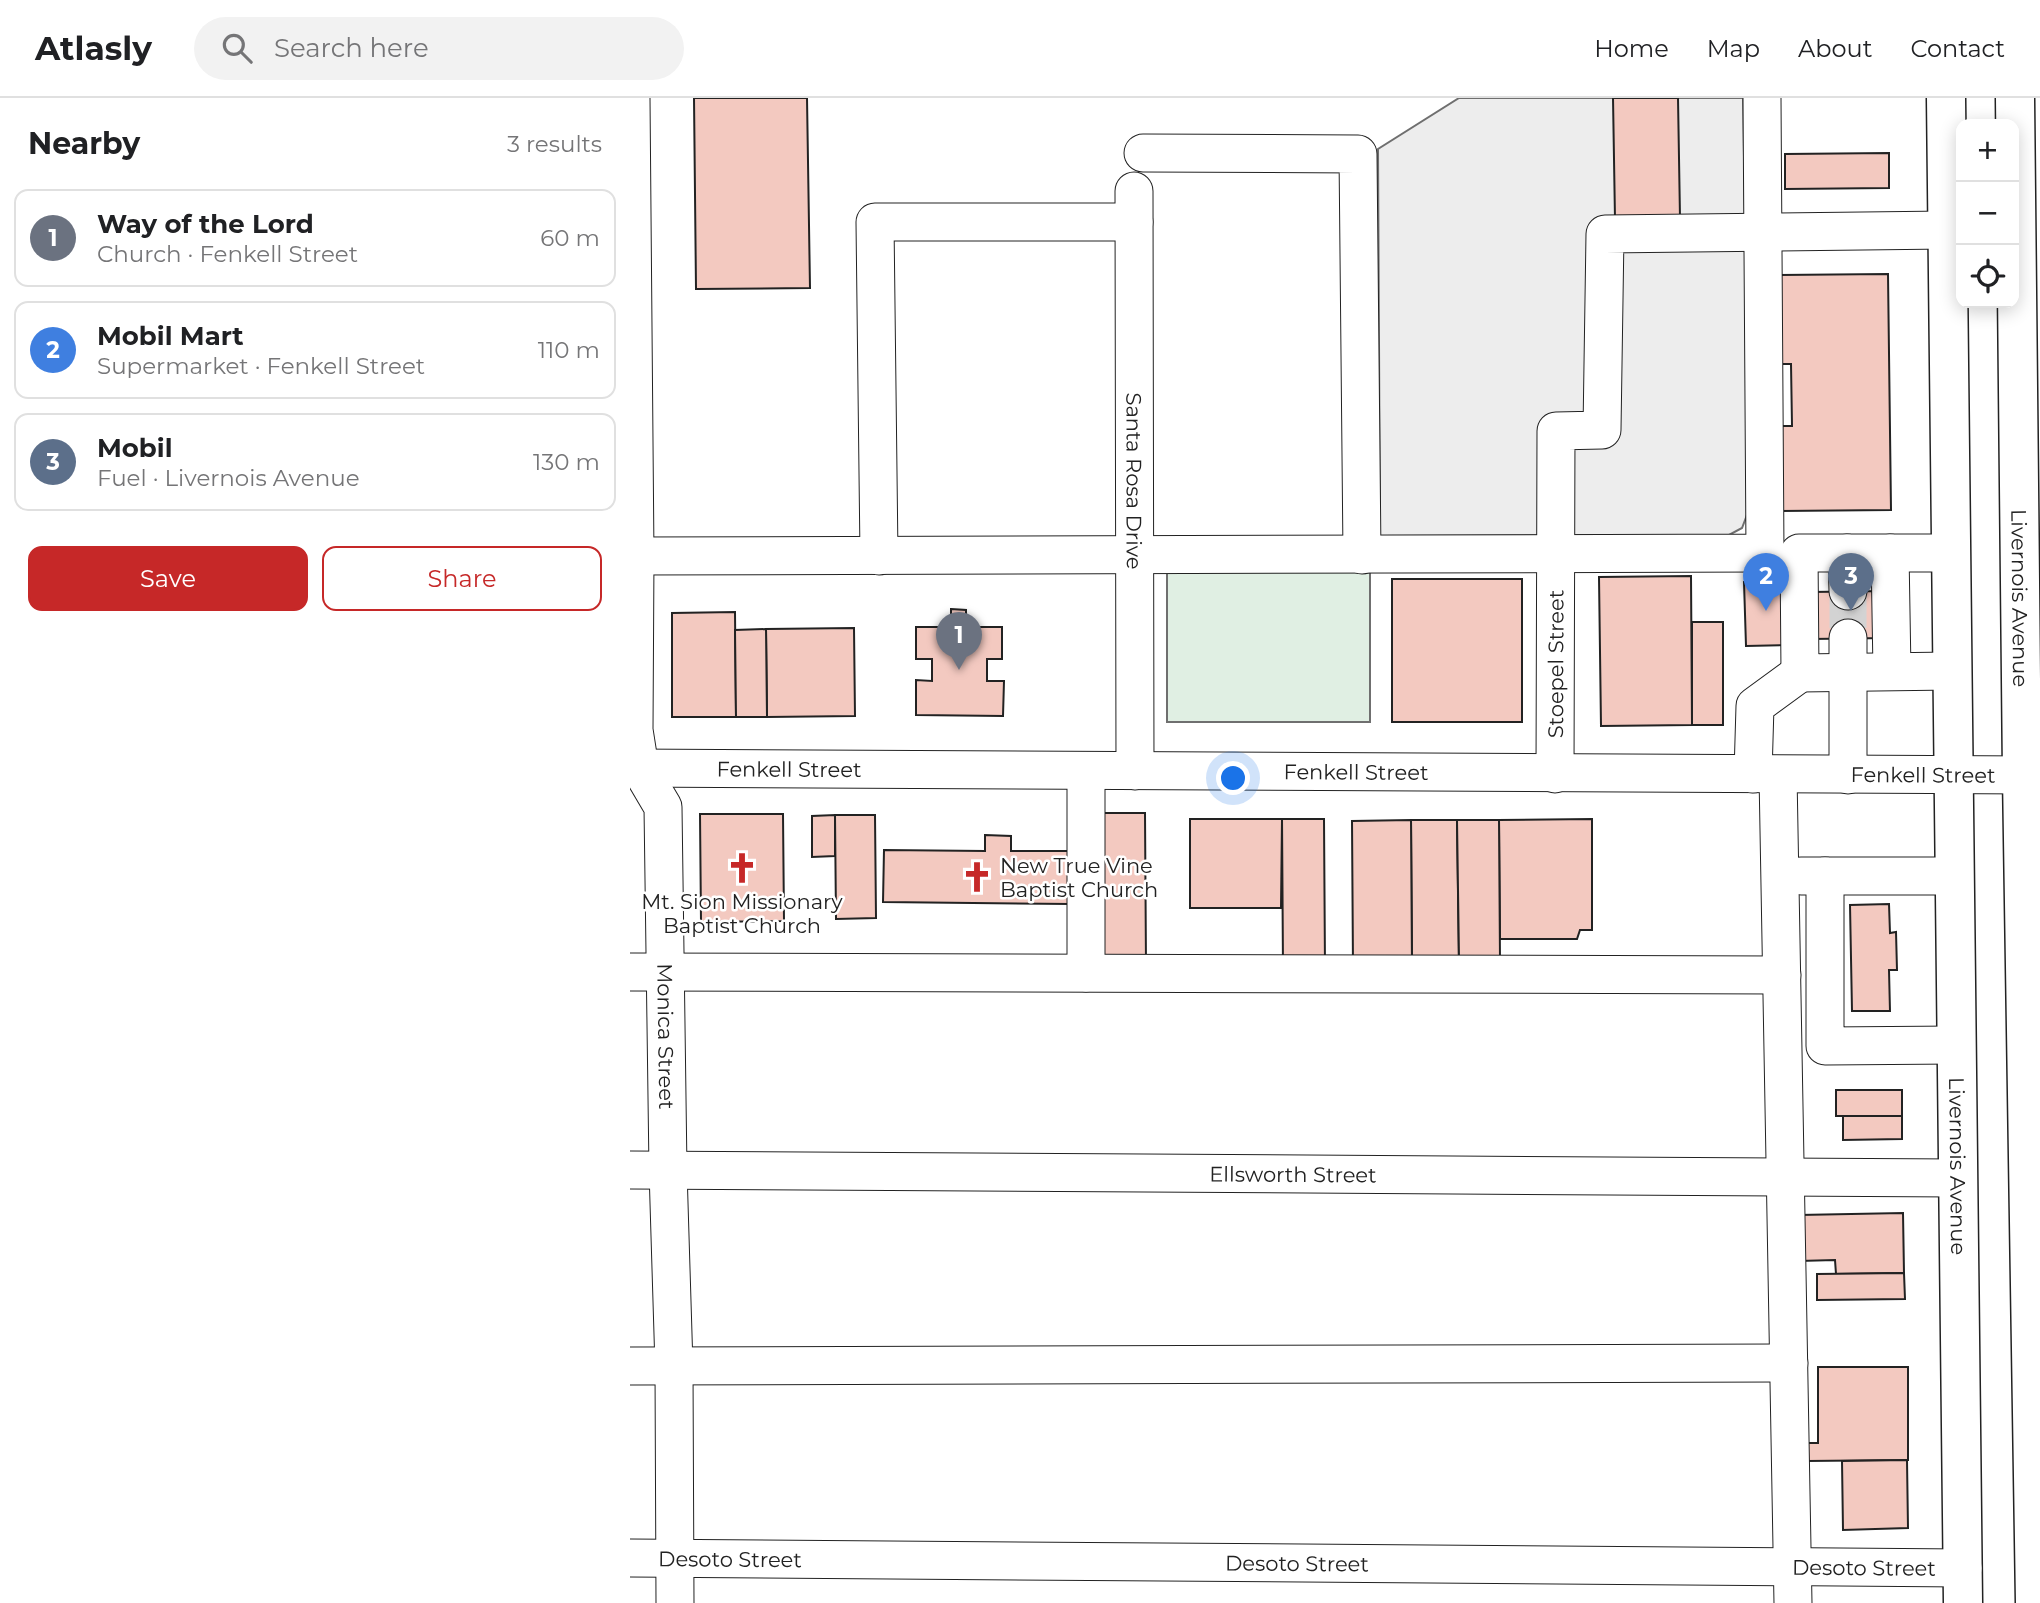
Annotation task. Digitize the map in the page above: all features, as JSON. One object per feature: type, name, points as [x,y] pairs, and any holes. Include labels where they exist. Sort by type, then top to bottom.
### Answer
[{"type":"main road","name":"Livernois Avenue","points":[[2015,98],[2030,484],[2021,648],[2031,775],[2036,1588]]},
{"type":"main road","name":"Livernois Avenue","points":[[1951,121],[1947,230],[1963,1586]]},
{"type":"main road","points":[[1993,308],[1995,527],[2021,648]]},
{"type":"main road","points":[[1958,1189],[1985,1312],[1990,1603]]},
{"type":"street","name":"Monica Street","points":[[631,98],[635,768],[663,807],[668,1171],[674,1367],[675,1603]]},
{"type":"street","points":[[632,556],[1765,553],[1765,231],[1762,98]]},
{"type":"street","points":[[1143,153],[1358,155],[1362,555]]},
{"type":"street","name":"Santa Rosa Drive","points":[[879,556],[875,222],[1134,206],[1135,771]]},
{"type":"street","points":[[1765,231],[1947,230]]},
{"type":"street","name":"Stoepel Street","points":[[1555,774],[1556,431],[1602,429],[1605,234],[1765,231]]},
{"type":"street","points":[[1847,553],[1848,591]]},
{"type":"street","points":[[1890,553],[1892,671]]},
{"type":"street","points":[[1800,673],[1799,554],[1950,553]]},
{"type":"street","points":[[1848,655],[1848,775]]},
{"type":"street","points":[[1793,1603],[1780,876],[1755,706],[1800,673],[1848,655],[1892,671],[1952,671]]},
{"type":"street","name":"Fenkell Street","points":[[635,768],[2031,775]]},
{"type":"street","points":[[1086,771],[1086,973]]},
{"type":"street","points":[[1780,876],[1954,876]]},
{"type":"street","points":[[1825,876],[1825,1046],[1956,1045]]},
{"type":"street","points":[[630,972],[1782,975]]},
{"type":"street","name":"Ellsworth Street","points":[[630,1170],[1786,1177],[1958,1189]]},
{"type":"street","points":[[630,1366],[1789,1363]]},
{"type":"street","name":"Desoto Street","points":[[630,1558],[1793,1567],[1963,1586]]},
{"type":"green space","points":[[1370,571],[1370,722],[1167,722],[1167,572]]},
{"type":"shaded area","points":[[1459,98],[1743,98],[1750,507],[1742,528],[1729,535],[1380,536],[1378,149]]},
{"type":"building","points":[[694,98],[807,98],[810,288],[696,289]]},
{"type":"building","points":[[1613,98],[1678,98],[1680,218],[1615,219]]},
{"type":"building","points":[[1889,153],[1889,188],[1785,189],[1785,154]]},
{"type":"building","points":[[1888,274],[1891,510],[1780,511],[1780,426],[1792,426],[1791,364],[1781,364],[1779,275]]},
{"type":"building","points":[[1691,576],[1692,725],[1601,726],[1599,577]]},
{"type":"building","points":[[1392,579],[1522,579],[1522,722],[1392,722]]},
{"type":"building","points":[[1788,581],[1790,645],[1746,646],[1744,582]]},
{"type":"building","points":[[1888,591],[1888,638],[1811,639],[1810,592]]},
{"type":"building","points":[[951,609],[966,610],[966,627],[1002,627],[1002,659],[987,659],[987,681],[1004,681],[1003,716],[916,715],[916,680],[932,681],[932,659],[916,659],[916,627],[951,627]]},
{"type":"building","points":[[735,612],[736,717],[672,717],[672,613]]},
{"type":"building","points":[[1692,622],[1723,622],[1723,725],[1692,725]]},
{"type":"building","points":[[854,628],[855,716],[767,717],[766,629]]},
{"type":"building","points":[[766,629],[767,717],[736,717],[735,630]]},
{"type":"building","points":[[1102,813],[1145,813],[1146,965],[1103,965]]},
{"type":"building","name":"Mt. Sion Missionary Baptist Church","points":[[700,814],[783,814],[784,921],[701,922]]},
{"type":"building","points":[[835,815],[875,815],[876,918],[836,919]]},
{"type":"building","points":[[835,815],[835,856],[812,857],[812,816]]},
{"type":"building","points":[[1190,819],[1282,819],[1281,908],[1190,908]]},
{"type":"building","points":[[1282,819],[1324,819],[1325,968],[1283,968]]},
{"type":"building","points":[[1592,819],[1592,930],[1580,930],[1577,939],[1500,939],[1499,820]]},
{"type":"building","points":[[1411,820],[1457,820],[1459,966],[1412,967]]},
{"type":"building","points":[[1411,820],[1412,967],[1353,967],[1352,821]]},
{"type":"building","points":[[1457,820],[1499,820],[1500,960],[1459,960]]},
{"type":"building","name":"New True Vine Baptist Church","points":[[985,835],[1011,836],[1011,851],[1070,851],[1070,904],[883,902],[884,850],[985,851]]},
{"type":"building","points":[[1889,904],[1890,933],[1896,932],[1897,970],[1889,970],[1890,1011],[1852,1011],[1850,905]]},
{"type":"building","points":[[1836,1090],[1902,1090],[1902,1116],[1836,1116]]},
{"type":"building","points":[[1843,1116],[1902,1116],[1902,1139],[1843,1140]]},
{"type":"building","points":[[1903,1213],[1904,1273],[1836,1274],[1835,1260],[1799,1261],[1799,1215]]},
{"type":"building","points":[[1904,1273],[1905,1299],[1817,1300],[1817,1274]]},
{"type":"building","points":[[1818,1367],[1908,1367],[1908,1460],[1807,1461],[1807,1443],[1818,1443]]},
{"type":"building","points":[[1907,1460],[1908,1528],[1843,1530],[1842,1461]]},
{"type":"tunnel","points":[[1848,591],[1848,638]]},
{"type":"place","name":"Mobil Mart","points":[[1766,611]]},
{"type":"place","name":"Mobil","points":[[1851,611]]},
{"type":"place","name":"Way of the Lord","points":[[959,670]]},
{"type":"place","name":"Mt. Sion Missionary Baptist Church","points":[[742,868]]},
{"type":"place","name":"New True Vine Baptist Church","points":[[977,877]]}]
